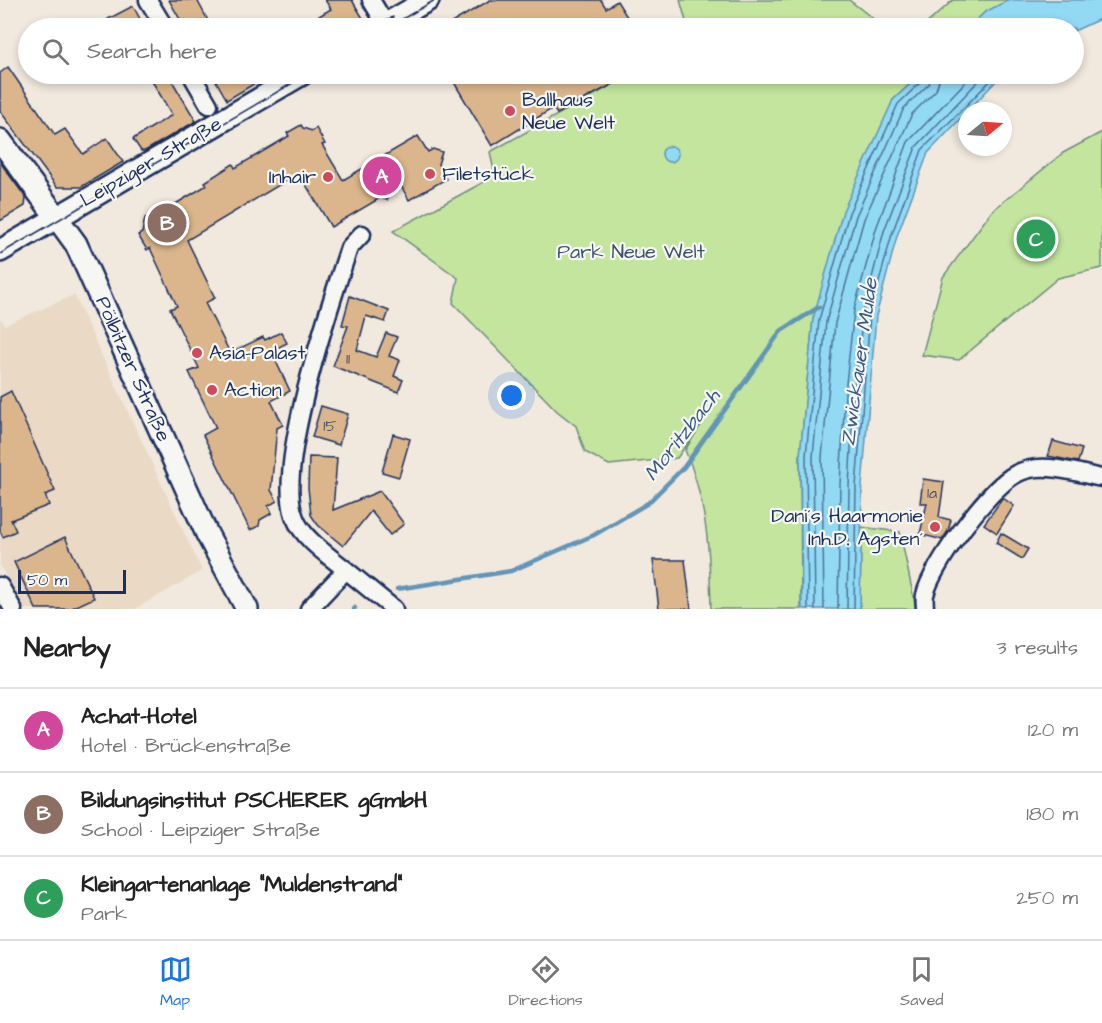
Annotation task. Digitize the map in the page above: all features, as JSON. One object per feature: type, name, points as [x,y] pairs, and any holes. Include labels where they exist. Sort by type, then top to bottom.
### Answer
[{"type":"street","points":[[148,0],[159,18]]},
{"type":"street","points":[[371,0],[378,18]]},
{"type":"street","points":[[397,18],[428,0]]},
{"type":"street","points":[[197,84],[209,105]]},
{"type":"street","name":"Leipziger Straße","points":[[0,250],[285,84]]},
{"type":"street","name":"Pölbitzer Straße","points":[[0,140],[76,244],[207,534],[247,609]]},
{"type":"street","points":[[362,234],[349,248],[316,352],[291,464],[290,499],[295,519],[315,543],[394,609]]},
{"type":"street","points":[[925,609],[925,595],[937,566],[998,487],[1016,473],[1036,468],[1054,469],[1102,478]]},
{"type":"street","points":[[309,609],[346,570]]},
{"type":"street","points":[[0,586],[13,609]]},
{"type":"shaded area","points":[[74,295],[202,571],[135,609],[23,609],[0,565],[0,318],[5,325]]},
{"type":"green space","points":[[680,0],[849,0],[872,18],[685,18]]},
{"type":"green space","points":[[953,0],[1009,0],[985,12],[979,18],[933,18]]},
{"type":"green space","name":"Park Neue Welt","points":[[614,84],[910,84],[893,100],[813,319],[800,456],[801,609],[711,609],[710,568],[703,508],[685,450],[704,420],[677,458],[609,465],[585,452],[576,426],[557,411],[453,303],[458,278],[393,231],[495,176],[490,152]]},
{"type":"green space","points":[[1102,132],[1102,268],[1058,278],[959,360],[922,355],[943,277],[992,211],[1063,153]]},
{"type":"green space","points":[[861,527],[900,532],[916,609],[860,609]]},
{"type":"water","points":[[1009,0],[1102,0],[1102,18],[1084,26],[1084,18],[979,18],[985,12]]},
{"type":"water","name":"Zwickauer Mulde","points":[[910,84],[993,84],[976,102],[958,102],[958,121],[928,153],[897,236],[876,316],[862,487],[860,609],[802,609],[800,456],[813,319],[843,211],[893,100]]},
{"type":"water","points":[[670,146],[678,154],[670,162],[662,154]]},
{"type":"building","points":[[169,0],[197,0],[207,18],[179,18]]},
{"type":"building","points":[[325,0],[352,0],[363,18],[316,18],[331,9]]},
{"type":"building","points":[[490,0],[601,0],[606,8],[617,1],[628,18],[460,18]]},
{"type":"building","points":[[133,6],[140,18],[110,18]]},
{"type":"building","points":[[8,67],[55,135],[65,129],[83,154],[107,138],[123,162],[81,187],[57,187],[0,111],[0,73]]},
{"type":"building","points":[[154,84],[174,84],[196,121],[145,151],[141,151],[133,139],[172,115]]},
{"type":"building","points":[[218,84],[254,84],[227,100]]},
{"type":"building","name":"Ballhaus Neue Welt","points":[[455,84],[613,84],[557,114],[553,108],[492,146]]},
{"type":"building","points":[[301,125],[312,131],[316,128],[325,144],[322,145],[343,180],[418,136],[428,152],[433,149],[442,152],[438,164],[446,179],[409,200],[396,177],[387,200],[380,198],[331,227],[299,173],[187,240],[215,298],[205,303],[230,353],[263,337],[265,340],[281,332],[287,343],[271,351],[290,391],[271,401],[283,425],[277,428],[271,490],[277,501],[268,506],[272,513],[260,520],[259,526],[250,530],[203,435],[216,428],[189,372],[199,368],[170,309],[177,306],[150,248],[147,250],[138,235],[142,233],[145,218],[158,211],[159,214],[207,185],[205,182],[233,164],[235,168],[289,136],[287,133]]},
{"type":"building","points":[[0,162],[26,198],[25,206],[0,221]]},
{"type":"building","points":[[350,296],[389,311],[385,322],[366,316],[357,350],[376,357],[386,333],[397,337],[389,356],[400,360],[394,376],[403,380],[398,392],[333,366],[348,326],[342,325]]},
{"type":"building","points":[[11,391],[55,491],[45,495],[49,505],[11,520],[16,531],[3,537],[0,531],[0,397]]},
{"type":"building","points":[[321,406],[348,414],[339,445],[312,437]]},
{"type":"building","points":[[393,434],[410,439],[399,477],[382,472]]},
{"type":"building","points":[[1053,441],[1082,449],[1078,462],[1048,456]]},
{"type":"building","points":[[309,457],[337,458],[333,510],[380,491],[404,524],[390,535],[371,511],[343,546],[318,525],[311,515],[308,488]]},
{"type":"building","points":[[923,479],[944,482],[939,517],[951,520],[942,540],[920,534],[927,503],[920,503]]},
{"type":"building","points":[[1003,498],[1014,506],[997,533],[984,524]]},
{"type":"building","points":[[1001,533],[1028,549],[1022,559],[996,543]]},
{"type":"building","points":[[65,537],[94,598],[70,609],[36,609],[14,562]]},
{"type":"building","points":[[653,560],[685,560],[691,609],[659,609]]},
{"type":"waterway","name":"Moritzbach","points":[[397,589],[511,571],[594,535],[648,503],[684,467],[781,331],[819,307]]},
{"type":"tram line","points":[[404,18],[435,0]]},
{"type":"tram line","points":[[0,254],[291,84]]},
{"type":"place","name":"Ballhaus Neue Welt","points":[[510,111]]},
{"type":"place","name":"Filetstück","points":[[430,174]]},
{"type":"place","name":"Achat-Hotel","points":[[382,176]]},
{"type":"place","name":"Inhair","points":[[328,177]]},
{"type":"place","name":"Bildungsinstitut PSCHERER gGmbH","points":[[167,223]]},
{"type":"place","name":"Kleingartenanlage \"Muldenstrand\"","points":[[1036,239]]},
{"type":"place","name":"Asia-Palast","points":[[197,353]]},
{"type":"place","name":"Action","points":[[212,390]]},
{"type":"place","name":"Dani´s Haarmonie Inh.D. Agsten´","points":[[935,527]]}]
